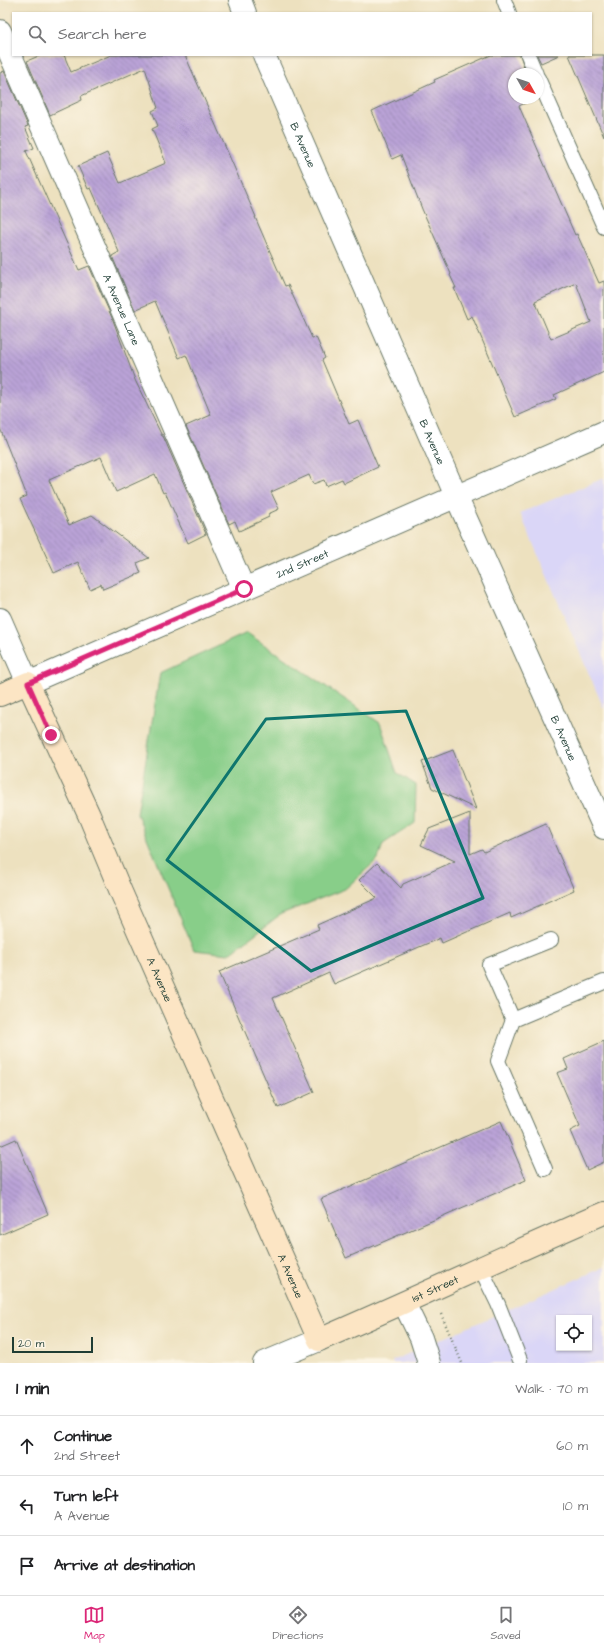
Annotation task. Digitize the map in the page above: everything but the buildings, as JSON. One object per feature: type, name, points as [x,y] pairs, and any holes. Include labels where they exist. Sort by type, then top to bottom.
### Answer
[{"type":"main road","name":"2nd Street","points":[[0,695],[28,683]]},
{"type":"main road","name":"A Avenue","points":[[28,683],[89,815],[318,1340]]},
{"type":"main road","name":"1st Street","points":[[318,1340],[604,1213]]},
{"type":"street","points":[[240,0],[245,12]]},
{"type":"street","name":"A Avenue Lane","points":[[0,31],[244,589]]},
{"type":"street","name":"B Avenue","points":[[264,56],[456,496],[598,797],[604,828]]},
{"type":"street","name":"2nd Street","points":[[28,683],[604,432]]},
{"type":"street","name":"A Avenue","points":[[0,619],[28,683]]},
{"type":"street","points":[[404,1303],[420,1338],[429,1363]]},
{"type":"street","name":"1st Street","points":[[264,1363],[318,1340]]},
{"type":"lane","points":[[504,0],[509,12]]},
{"type":"lane","points":[[528,56],[533,68]]},
{"type":"lane","points":[[544,92],[604,227]]},
{"type":"lane","points":[[545,1169],[498,1061],[513,1020],[489,965],[551,940]]},
{"type":"lane","points":[[513,1020],[604,982]]},
{"type":"lane","points":[[480,1267],[498,1304],[520,1360]]},
{"type":"path","points":[[431,1290],[462,1363]]},
{"type":"highlighted area","points":[[406,711],[483,898],[311,971],[167,860],[266,719]]},
{"type":"shaded area","points":[[604,478],[604,709],[520,513]]},
{"type":"shaded area","points":[[604,1267],[604,1363],[393,1363],[392,1361]]},
{"type":"green space","points":[[247,633],[380,723],[397,773],[416,785],[415,823],[383,844],[378,859],[345,889],[281,914],[229,954],[194,950],[137,814],[160,673]]},
{"type":"route","points":[[51,735],[28,683],[244,589]]}]
